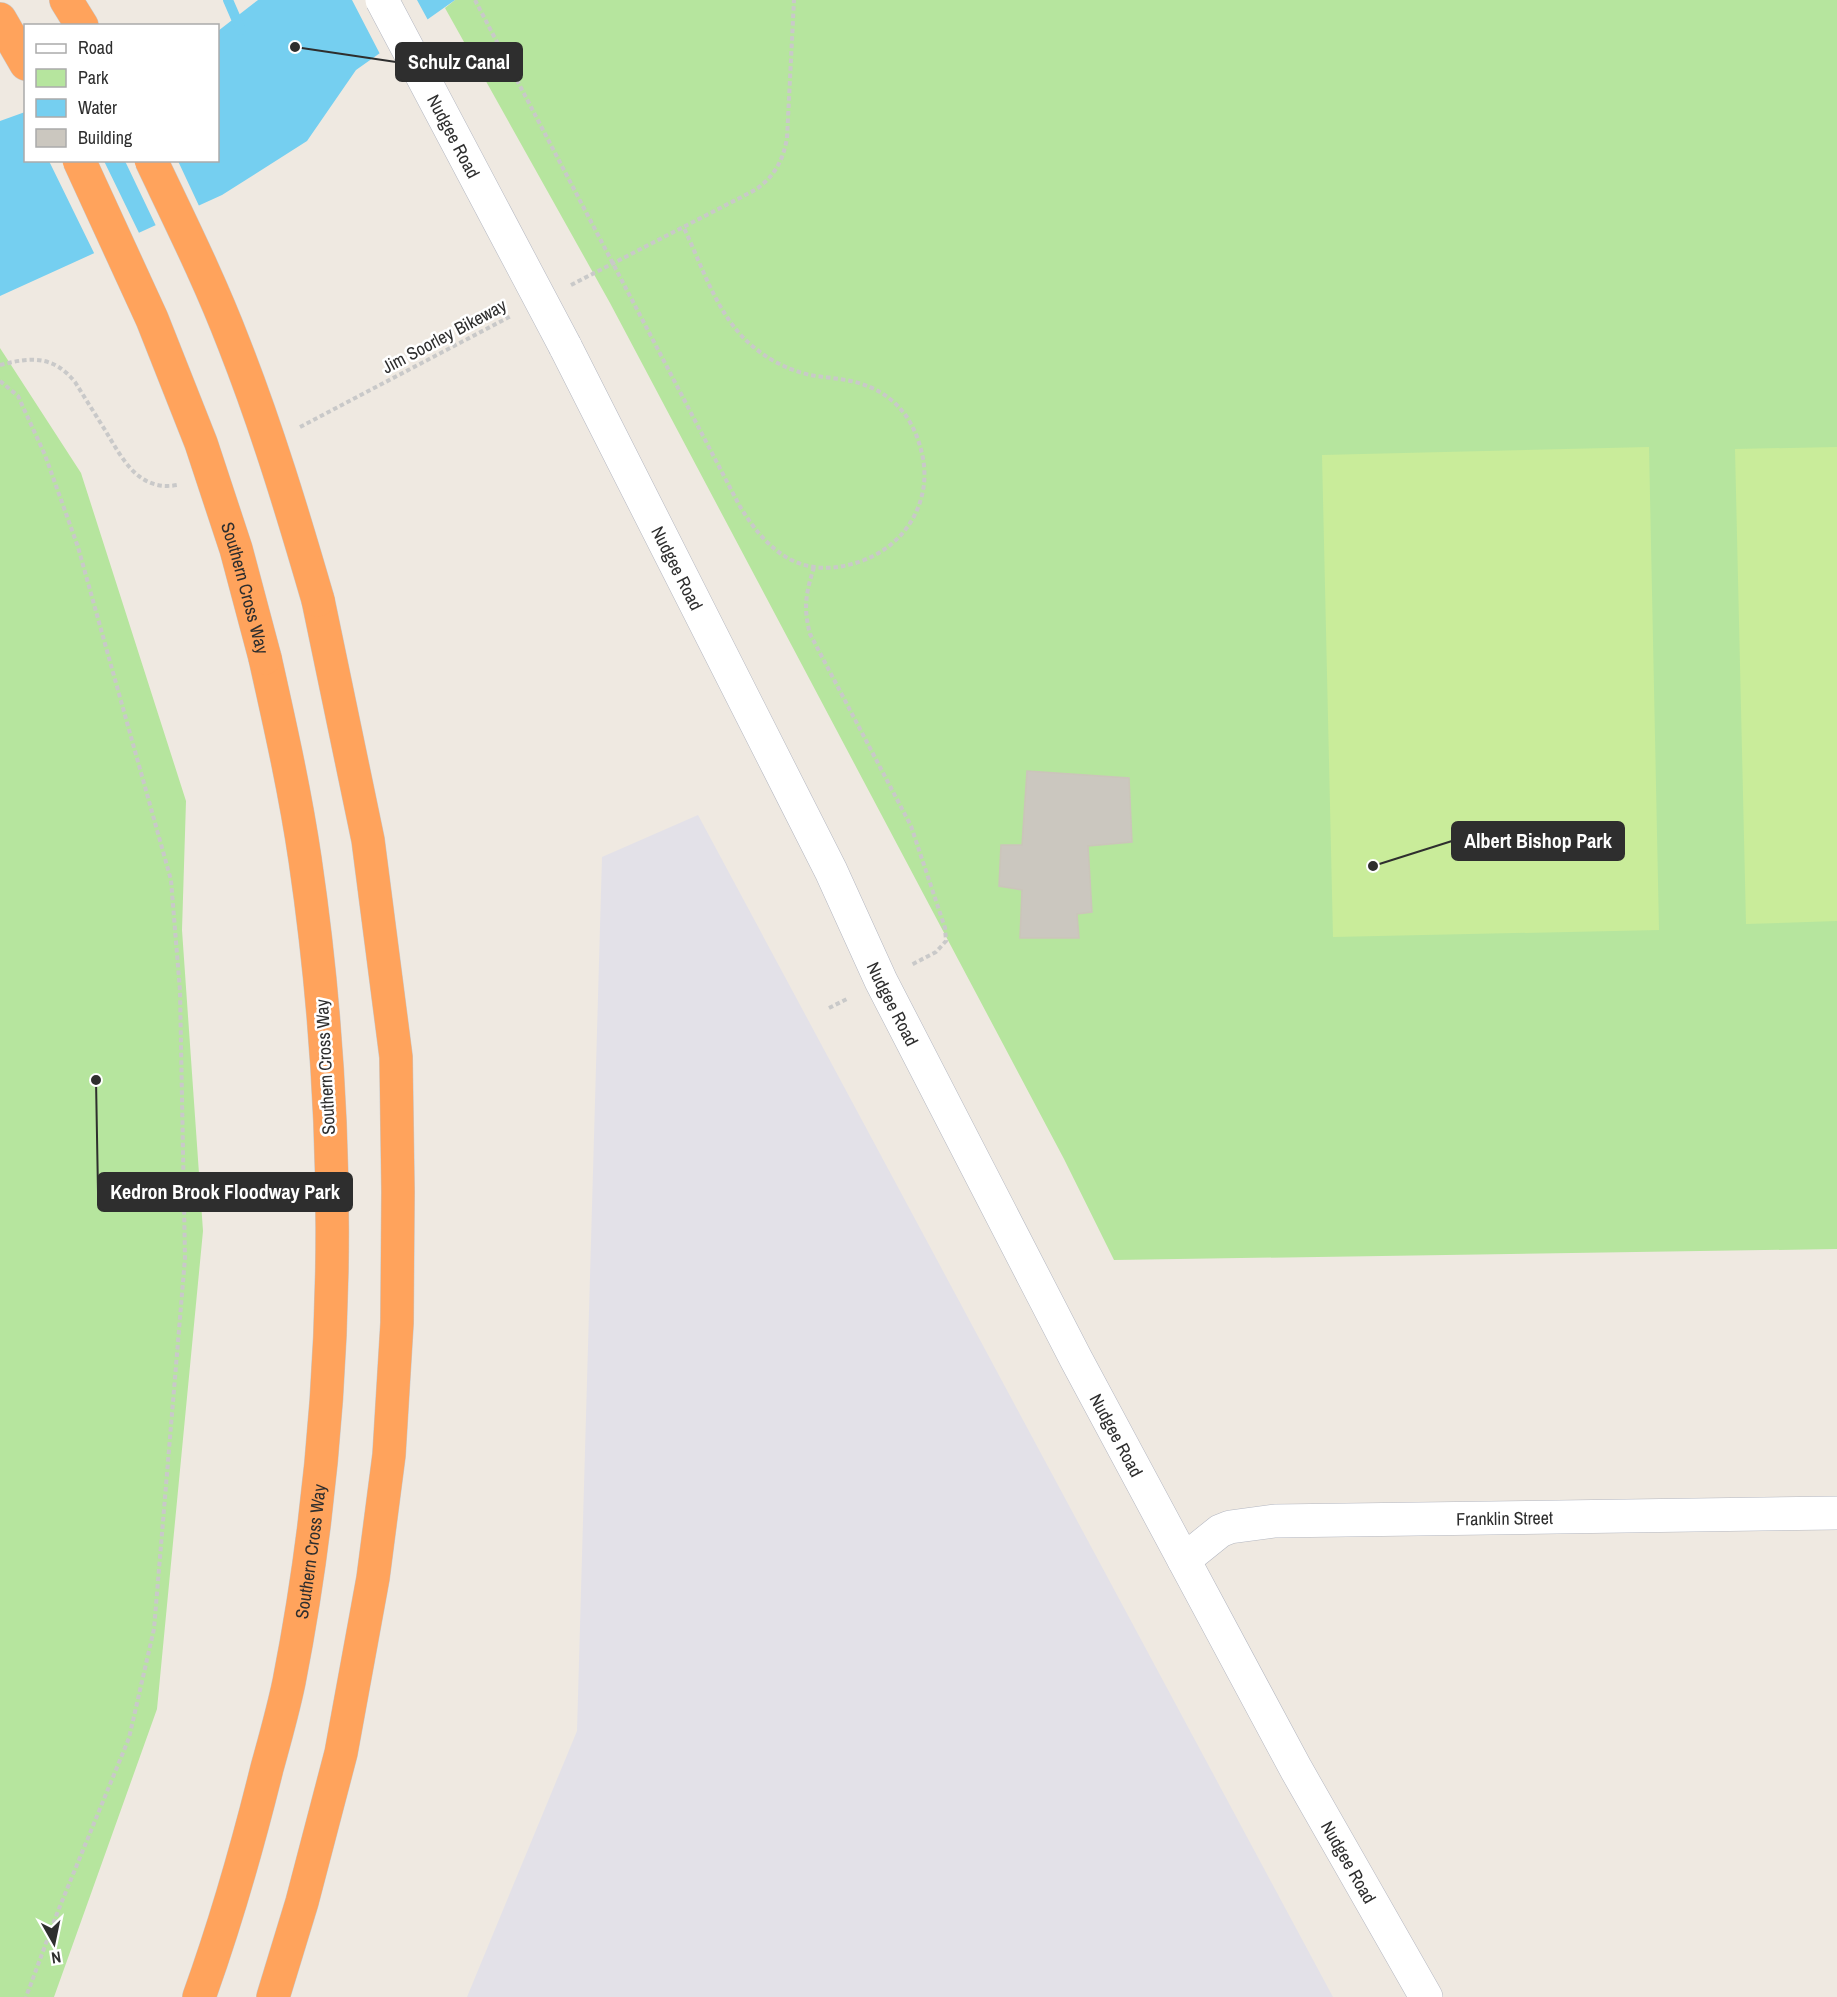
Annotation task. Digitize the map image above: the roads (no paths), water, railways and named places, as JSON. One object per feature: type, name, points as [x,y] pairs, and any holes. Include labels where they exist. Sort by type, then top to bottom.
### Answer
[{"type":"highway","points":[[66,0],[81,24]]},
{"type":"highway","points":[[0,19],[24,61]]},
{"type":"highway","name":"Southern Cross Way","points":[[80,162],[152,319],[201,442],[237,549],[286,753],[305,858],[321,988],[329,1100],[333,1265],[324,1431],[309,1561],[288,1683],[243,1864],[200,1997]]},
{"type":"highway","points":[[152,162],[190,240],[234,344],[281,475],[318,600],[368,840],[396,1057],[397,1323],[389,1455],[373,1578],[343,1741],[302,1902],[273,1997]]},
{"type":"main road","name":"Nudgee Road","points":[[382,0],[565,346],[831,872],[882,981],[1076,1359],[1296,1769],[1426,1997]]},
{"type":"main road","name":"Franklin Street","points":[[1184,1560],[1220,1531],[1230,1527],[1275,1521],[1837,1513]]},
{"type":"water","points":[[258,0],[455,0],[356,70],[307,141],[222,195],[0,296],[0,121],[24,112],[24,162],[219,162],[219,30]]},
{"type":"waterway","points":[[228,0],[241,30]]},
{"type":"place","name":"Schulz Canal","points":[[295,47]]},
{"type":"place","name":"Albert Bishop Park","points":[[1373,866]]},
{"type":"place","name":"Kedron Brook Floodway Park","points":[[96,1080]]}]
